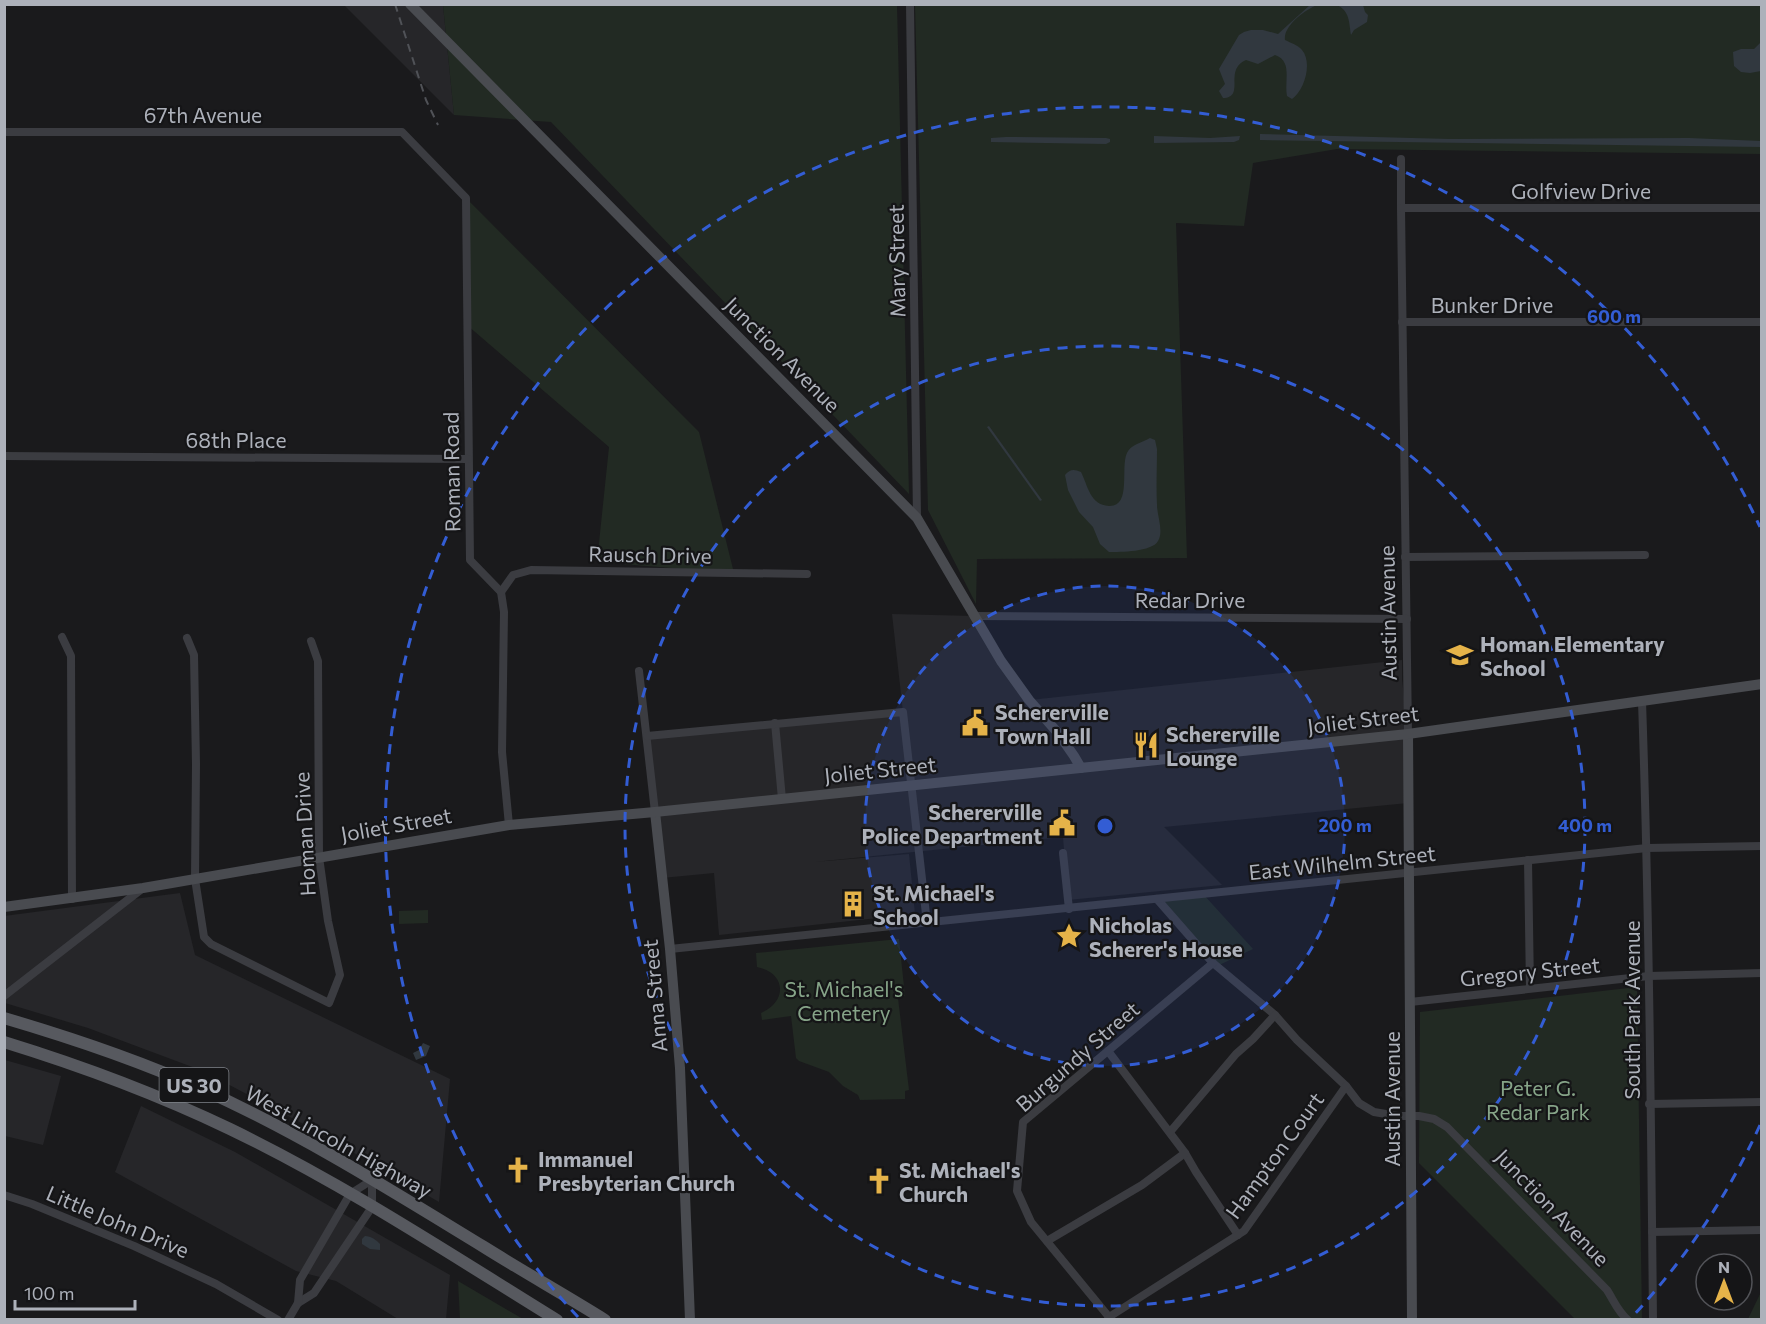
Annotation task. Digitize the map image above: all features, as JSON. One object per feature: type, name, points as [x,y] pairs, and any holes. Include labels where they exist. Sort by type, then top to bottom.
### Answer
[{"type":"main road","name":"West Lincoln Highway","points":[[4,1018],[81,1041],[135,1061],[202,1089],[275,1125],[372,1180],[605,1320]]},
{"type":"main road","name":"West Lincoln Highway","points":[[4,1042],[156,1095],[231,1129],[350,1194],[557,1320]]},
{"type":"street","name":"Junction Avenue","points":[[410,4],[917,518],[1001,661],[1081,768]]},
{"type":"street","name":"Mary Street","points":[[910,4],[917,518]]},
{"type":"street","name":"67th Avenue","points":[[4,132],[402,132]]},
{"type":"street","name":"Roman Road","points":[[402,132],[466,198],[470,560],[501,592]]},
{"type":"street","name":"Austin Avenue","points":[[1401,159],[1412,1320]]},
{"type":"street","name":"Golfview Drive","points":[[1401,208],[1761,208]]},
{"type":"street","name":"Bunker Drive","points":[[1402,322],[1761,322]]},
{"type":"street","name":"68th Place","points":[[4,456],[468,459]]},
{"type":"street","points":[[1406,557],[1645,555]]},
{"type":"street","name":"Rausch Drive","points":[[501,592],[513,575],[531,570],[807,574]]},
{"type":"street","points":[[501,592],[504,612],[502,752],[509,825]]},
{"type":"street","name":"Redar Drive","points":[[974,615],[1407,619]]},
{"type":"street","points":[[62,637],[71,656],[72,899]]},
{"type":"street","points":[[187,638],[194,655],[195,879]]},
{"type":"street","name":"Homan Drive","points":[[195,879],[204,937],[211,944],[329,1003],[340,975],[319,857],[318,661],[311,641]]},
{"type":"street","name":"Anna Street","points":[[639,671],[670,949],[680,1068],[690,1320]]},
{"type":"street","name":"Joliet Street","points":[[4,908],[143,888],[509,825],[1408,734],[1761,684]]},
{"type":"street","name":"South Park Avenue","points":[[1642,701],[1647,848],[1653,1320]]},
{"type":"street","points":[[647,736],[903,712],[927,923]]},
{"type":"street","points":[[775,723],[782,799]]},
{"type":"street","name":"East Wilhelm Street","points":[[670,949],[1647,848],[1761,846]]},
{"type":"street","points":[[1064,853],[1069,909]]},
{"type":"street","points":[[1528,860],[1530,988]]},
{"type":"street","points":[[4,996],[143,888]]},
{"type":"street","name":"Junction Avenue","points":[[1157,899],[1213,963],[1275,1015],[1297,1040],[1346,1086],[1359,1103],[1374,1112],[1434,1119],[1447,1127],[1606,1290],[1613,1298],[1616,1307],[1629,1320]]},
{"type":"street","name":"Burgundy Street","points":[[1108,1318],[1031,1222],[1017,1191],[1023,1122],[1213,963]]},
{"type":"street","name":"Gregory Street","points":[[1410,1002],[1649,976],[1761,973]]},
{"type":"street","points":[[1170,1132],[1236,1054],[1275,1015]]},
{"type":"street","points":[[1108,1051],[1185,1153],[1238,1235]]},
{"type":"street","name":"Hampton Court","points":[[1108,1318],[1244,1231],[1346,1086]]},
{"type":"street","points":[[1649,1104],[1761,1102]]},
{"type":"street","points":[[1047,1241],[1142,1185],[1185,1153]]},
{"type":"street","points":[[288,1320],[298,1303],[300,1280],[350,1194],[372,1180]]},
{"type":"street","points":[[298,1303],[314,1293],[372,1207],[372,1180]]},
{"type":"street","name":"Little John Drive","points":[[4,1195],[32,1204],[134,1246],[216,1284],[278,1320]]},
{"type":"street","points":[[1652,1232],[1761,1230]]},
{"type":"shaded area","points":[[344,5],[443,5],[454,115]]},
{"type":"shaded area","points":[[1310,5],[1317,5],[1296,19],[1285,35],[1285,40],[1302,50],[1307,62],[1306,76],[1296,95],[1292,99],[1287,96],[1286,67],[1281,58],[1275,55],[1258,64],[1246,60],[1239,64],[1233,93],[1223,98],[1219,91],[1225,84],[1219,69],[1239,35],[1251,30],[1278,34]]},
{"type":"shaded area","points":[[1337,5],[1363,5],[1368,15],[1367,22],[1354,30],[1351,35],[1347,14]]},
{"type":"shaded area","points":[[1761,42],[1761,71],[1741,72],[1734,66],[1733,52],[1741,49],[1754,49]]},
{"type":"shaded area","points":[[1260,134],[1450,139],[1689,138],[1761,141],[1762,147],[1260,140]]},
{"type":"shaded area","points":[[1154,136],[1210,138],[1240,136],[1239,140],[1234,142],[1154,143]]},
{"type":"shaded area","points":[[991,138],[1106,138],[1110,139],[1110,142],[1106,144],[991,142]]},
{"type":"shaded area","points":[[989,426],[1042,500],[1040,501],[987,427]]},
{"type":"shaded area","points":[[1150,438],[1155,440],[1157,449],[1157,509],[1160,537],[1155,545],[1143,549],[1109,552],[1100,544],[1093,527],[1079,512],[1068,490],[1065,475],[1072,470],[1081,472],[1090,494],[1098,502],[1109,506],[1116,505],[1123,493],[1127,453],[1134,446]]},
{"type":"shaded area","points":[[892,614],[974,616],[1030,700],[1402,660],[1408,734],[1408,803],[1164,827],[1222,885],[1068,900],[1063,837],[814,862],[909,854],[915,914],[719,935],[714,873],[662,878],[647,736],[903,712]]},
{"type":"shaded area","points":[[180,893],[195,955],[450,1079],[439,1202],[311,1128],[203,1071],[88,1028],[5,1003],[4,916]]},
{"type":"shaded area","points":[[423,1043],[430,1046],[426,1056],[416,1060],[413,1053],[419,1050]]},
{"type":"shaded area","points":[[5,1060],[61,1076],[43,1145],[5,1136]]},
{"type":"shaded area","points":[[141,1106],[235,1152],[450,1275],[446,1319],[398,1319],[336,1281],[296,1271],[115,1172]]},
{"type":"shaded area","points":[[365,1236],[371,1237],[380,1244],[380,1250],[370,1249],[362,1244]]},
{"type":"green space","points":[[443,5],[897,5],[909,494],[551,122],[454,115]]},
{"type":"green space","points":[[915,5],[1761,5],[1761,154],[1337,149],[1253,163],[1244,226],[1176,223],[1187,558],[977,559],[976,604],[928,510]]},
{"type":"green space","points":[[466,198],[699,432],[734,573],[597,562],[609,447],[467,325]]},
{"type":"green space","points":[[1203,894],[1253,949],[1217,966],[1157,899]]},
{"type":"green space","points":[[428,910],[428,923],[399,924],[399,911]]},
{"type":"green space","name":"St. Michael's Cemetery","points":[[899,939],[905,996],[898,998],[909,1090],[905,1091],[905,1099],[860,1100],[858,1095],[843,1086],[829,1072],[796,1058],[791,1016],[762,1020],[761,1013],[776,1002],[780,988],[774,975],[757,967],[756,953]]},
{"type":"green space","name":"Peter G. Redar Park","points":[[1637,987],[1642,1319],[1575,1319],[1419,1163],[1420,1012]]},
{"type":"green space","points":[[458,1281],[523,1319],[460,1319]]},
{"type":"green space","points":[[1761,1292],[1761,1319],[1748,1319],[1751,1312],[1754,1312],[1754,1307]]},
{"type":"railway","points":[[395,4],[426,100],[438,125]]},
{"type":"place","name":"Homan Elementary School","points":[[1460,655]]},
{"type":"place","name":"Schererville Town Hall","points":[[975,723]]},
{"type":"place","name":"Schererville Lounge","points":[[1146,745]]},
{"type":"place","name":"Schererville Police Department","points":[[1062,823]]},
{"type":"place","name":"St. Michael's School","points":[[853,904]]},
{"type":"place","name":"Nicholas Scherer's House","points":[[1069,936]]},
{"type":"place","name":"Immanuel Presbyterian Church","points":[[518,1170]]},
{"type":"place","name":"St. Michael's Church","points":[[879,1181]]}]
